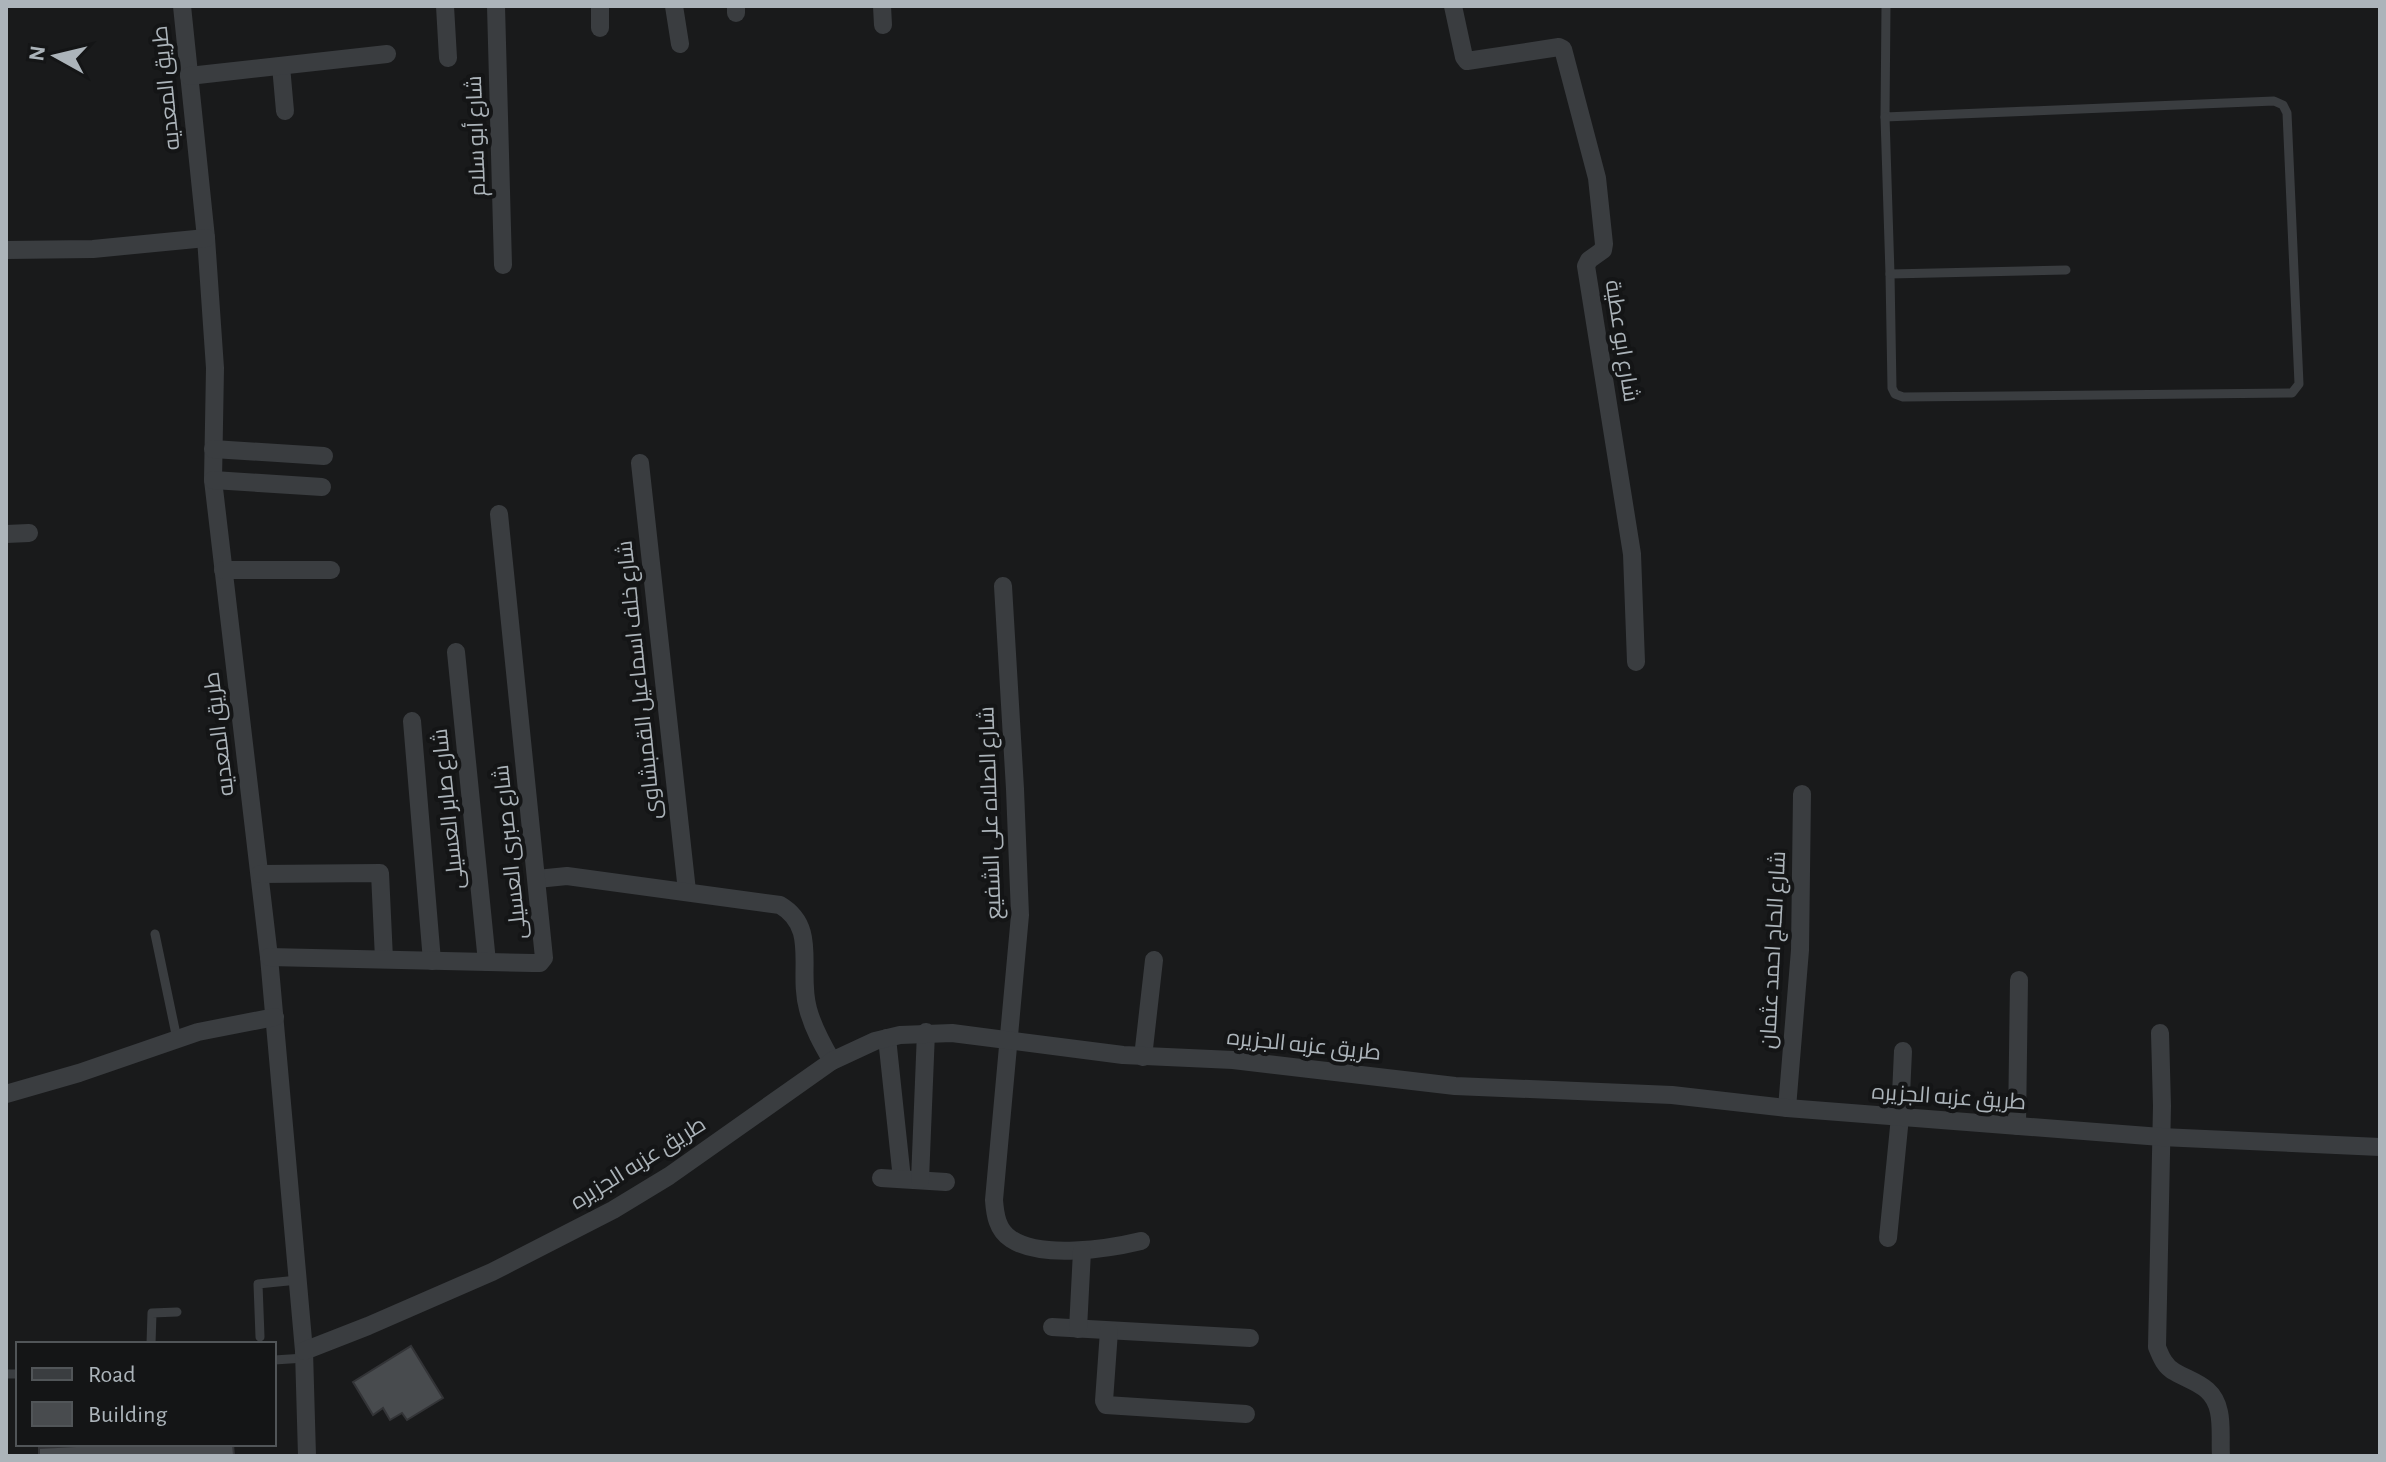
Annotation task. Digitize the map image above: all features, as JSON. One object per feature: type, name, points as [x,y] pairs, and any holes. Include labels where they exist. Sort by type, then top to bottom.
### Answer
[{"type":"street","name":"طريق المعديه","points":[[182,6],[206,238],[217,396],[213,480],[275,1017],[304,1354],[307,1456]]},
{"type":"street","points":[[445,6],[448,58]]},
{"type":"street","name":"شارع أبو سلام","points":[[496,6],[503,265]]},
{"type":"street","points":[[600,6],[600,28]]},
{"type":"street","points":[[674,6],[680,44]]},
{"type":"street","points":[[882,6],[883,25]]},
{"type":"street","name":"شارع ابو عطية","points":[[1453,6],[1467,61],[1559,47],[1563,49],[1597,178],[1604,244],[1603,250],[1586,266],[1626,528],[1632,546],[1636,662]]},
{"type":"street","points":[[189,76],[387,54]]},
{"type":"street","points":[[281,66],[285,111]]},
{"type":"street","points":[[6,250],[81,250],[206,238]]},
{"type":"street","points":[[213,449],[324,456]]},
{"type":"street","name":"شارع خلف اسماعيل القمبشاوى","points":[[640,463],[687,891]]},
{"type":"street","points":[[213,480],[322,487]]},
{"type":"street","name":"شارع صبرى العسيلى","points":[[269,957],[540,963],[544,958],[499,514]]},
{"type":"street","points":[[6,534],[29,533]]},
{"type":"street","points":[[223,570],[331,570]]},
{"type":"street","name":"شارع الصلاه على الشفيع","points":[[1003,586],[1020,890],[995,1215],[1000,1228],[1010,1239],[1052,1249],[1082,1251],[1141,1241]]},
{"type":"street","name":"شارع صابر العسيلى","points":[[456,652],[487,962]]},
{"type":"street","points":[[412,721],[432,961]]},
{"type":"street","name":"شارع الحاج احمد عثمان","points":[[1787,1108],[1800,950],[1802,794]]},
{"type":"street","points":[[260,874],[380,873],[384,959]]},
{"type":"street","points":[[537,879],[567,876],[687,891],[780,905],[792,912],[801,923],[804,936],[803,979],[807,1008],[817,1036],[832,1061]]},
{"type":"street","points":[[1143,1057],[1154,960]]},
{"type":"street","points":[[2017,1126],[2019,980]]},
{"type":"street","points":[[6,1094],[177,1039],[275,1017]]},
{"type":"street","points":[[911,1180],[926,1032]]},
{"type":"street","name":"طريق عزبه الجزيره","points":[[304,1354],[443,1294],[613,1210],[669,1176],[851,1050],[887,1038],[926,1032],[1010,1039],[1143,1057],[1258,1062],[1455,1086],[1672,1095],[1787,1108],[2161,1137],[2380,1147]]},
{"type":"street","points":[[2160,1033],[2157,1347],[2163,1362],[2174,1372],[2202,1384],[2213,1396],[2219,1410],[2221,1456]]},
{"type":"street","points":[[887,1038],[911,1180]]},
{"type":"street","points":[[1888,1238],[1903,1051]]},
{"type":"street","points":[[881,1178],[946,1182]]},
{"type":"street","points":[[1078,1329],[1082,1251]]},
{"type":"street","points":[[1052,1327],[1250,1338]]},
{"type":"street","points":[[1109,1331],[1106,1405],[1246,1414]]},
{"type":"lane","points":[[1885,117],[2274,101],[2283,105],[2287,113],[2299,384],[2292,393],[1903,397],[1895,394],[1892,388],[1885,117],[1886,6]]},
{"type":"lane","points":[[1890,274],[2066,270]]},
{"type":"lane","points":[[155,934],[177,1039]]},
{"type":"lane","points":[[260,1337],[258,1284],[298,1280]]},
{"type":"lane","points":[[151,1342],[153,1312],[177,1312]]},
{"type":"lane","points":[[276,1360],[304,1354]]},
{"type":"building","points":[[411,1346],[443,1398],[407,1420],[402,1413],[390,1420],[383,1408],[373,1415],[353,1382]]},
{"type":"building","points":[[233,1446],[234,1456],[39,1456],[39,1448]]}]
